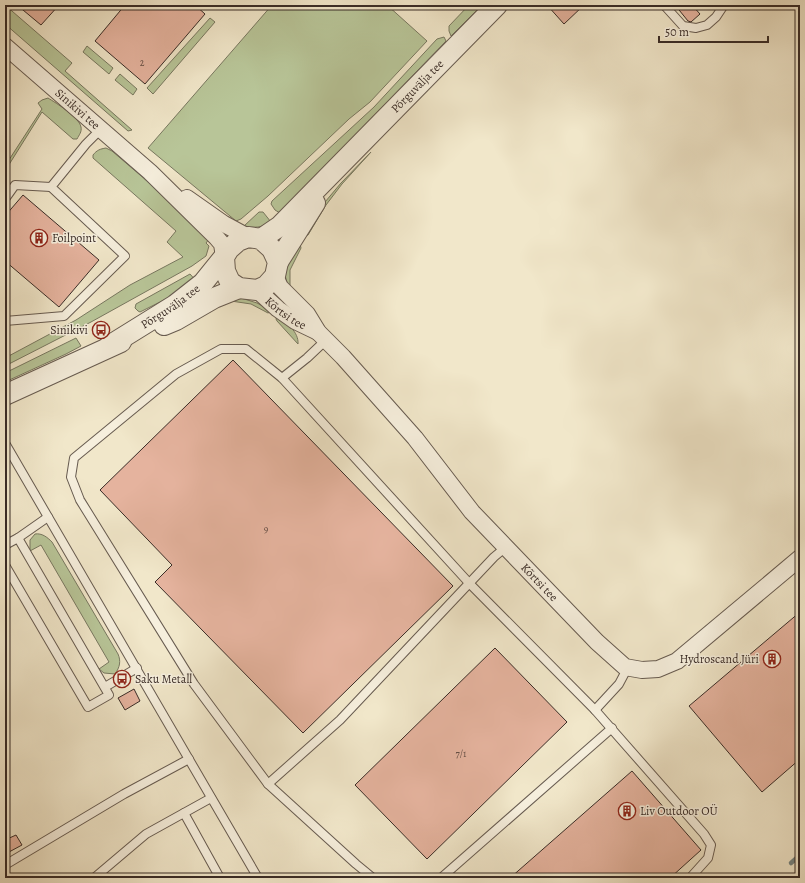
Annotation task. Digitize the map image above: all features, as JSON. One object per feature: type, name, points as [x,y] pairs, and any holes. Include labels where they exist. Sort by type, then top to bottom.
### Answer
[{"type":"street","name":"Põrguvälja tee","points":[[254,238],[280,226],[497,5]]},
{"type":"street","name":"Sinikivi tee","points":[[5,46],[150,172],[216,237],[222,244],[224,257]]},
{"type":"street","name":"Põrguvälja tee","points":[[276,269],[294,235],[338,168]]},
{"type":"street","name":"Sinikivi tee","points":[[150,172],[224,224],[254,238]]},
{"type":"street","points":[[254,238],[272,249],[276,269],[266,286],[248,289],[230,282],[225,271],[224,257],[229,249],[238,241],[254,238]]},
{"type":"street","name":"Põrguvälja tee","points":[[109,346],[180,302],[203,283],[224,257]]},
{"type":"street","name":"Kõrtsi tee","points":[[276,269],[280,287],[307,314],[322,336],[344,357],[416,438],[472,512],[597,642],[625,666],[642,670],[658,669],[676,661],[800,558]]},
{"type":"street","name":"Põrguvälja tee","points":[[5,395],[109,346],[176,320],[214,298],[248,289]]},
{"type":"street","name":"Kõrtsi tee","points":[[248,289],[295,321],[322,336]]},
{"type":"lane","points":[[664,5],[684,26],[696,28],[707,25],[716,17],[724,5]]},
{"type":"lane","points":[[51,187],[100,129]]},
{"type":"lane","points":[[5,199],[15,185],[51,187],[125,256],[64,316],[5,321]]},
{"type":"lane","points":[[282,378],[307,358],[322,336]]},
{"type":"lane","points":[[373,878],[268,784],[194,684],[80,500],[71,477],[74,458],[176,374],[221,349],[246,349],[282,378],[470,584],[596,710],[612,728],[704,834],[710,845],[708,858],[690,878]]},
{"type":"lane","points":[[5,443],[258,878]]},
{"type":"lane","points":[[5,545],[18,538],[48,517]]},
{"type":"lane","points":[[5,565],[88,708],[109,695],[18,538]]},
{"type":"lane","points":[[268,784],[340,720],[506,547]]},
{"type":"lane","points":[[596,710],[620,684],[628,667]]},
{"type":"lane","points":[[105,687],[137,668]]},
{"type":"lane","points":[[441,878],[612,728]]},
{"type":"lane","points":[[5,865],[124,794],[189,759]]},
{"type":"lane","points":[[94,878],[146,834],[211,798]]},
{"type":"lane","points":[[184,813],[220,878]]},
{"type":"green space","points":[[5,5],[72,63],[65,71],[132,130],[128,131],[5,24]]},
{"type":"green space","points":[[272,5],[387,5],[427,41],[370,102],[349,119],[268,196],[241,219],[236,221],[148,148]]},
{"type":"green space","points":[[469,5],[482,5],[451,36],[449,26]]},
{"type":"green space","points":[[210,18],[215,22],[153,94],[147,88]]},
{"type":"green space","points":[[444,37],[446,41],[280,213],[275,210],[271,204],[272,201],[374,107],[437,39]]},
{"type":"green space","points":[[87,46],[113,68],[109,74],[83,52]]},
{"type":"green space","points":[[120,74],[137,89],[133,95],[115,80]]},
{"type":"green space","points":[[48,98],[67,111],[79,123],[81,130],[77,139],[73,139],[42,112],[5,171],[5,166],[42,109],[38,103]]},
{"type":"green space","points":[[106,148],[112,151],[210,235],[210,238],[206,243],[209,246],[206,256],[192,266],[91,322],[5,366],[5,358],[76,320],[130,285],[183,257],[167,242],[176,231],[93,158],[93,155],[96,152],[100,149]]},
{"type":"green space","points":[[371,152],[342,184],[326,205],[308,235],[304,236],[301,234],[341,183]]},
{"type":"green space","points":[[259,212],[263,212],[271,222],[258,227],[244,226]]},
{"type":"green space","points":[[300,244],[301,248],[290,270],[290,290],[285,271],[286,266],[288,260]]},
{"type":"green space","points":[[190,274],[197,282],[188,288],[140,312],[135,308],[136,304]]},
{"type":"green space","points":[[238,297],[257,303],[272,311],[268,313],[251,304],[231,301]]},
{"type":"green space","points":[[277,315],[294,331],[298,344],[277,321]]},
{"type":"green space","points":[[76,338],[81,346],[5,382],[5,373]]},
{"type":"green space","points":[[35,534],[40,534],[52,542],[118,654],[120,664],[115,674],[104,673],[99,669],[109,662],[41,545],[30,551],[30,540]]},
{"type":"building","points":[[17,5],[59,5],[41,25]]},
{"type":"building","points":[[125,5],[195,5],[205,14],[145,84],[95,41]]},
{"type":"building","points":[[547,5],[584,5],[564,24]]},
{"type":"building","points":[[675,5],[692,5],[700,14],[691,22],[688,21]]},
{"type":"building","name":"Foilpoint","points":[[23,195],[99,260],[59,307],[5,261],[5,216]]},
{"type":"building","points":[[233,360],[453,586],[303,733],[155,582],[172,565],[100,490]]},
{"type":"building","name":"Hydroscand Jüri","points":[[800,612],[800,759],[762,792],[689,706]]},
{"type":"building","points":[[495,648],[567,722],[427,859],[355,785]]},
{"type":"building","points":[[134,689],[140,701],[125,710],[118,698]]},
{"type":"building","name":"Liv Outdoor OÜ","points":[[632,771],[701,850],[670,878],[510,878]]},
{"type":"building","points":[[16,835],[22,845],[9,852],[5,846],[5,840]]},
{"type":"waterway","points":[[791,863],[800,855]]},
{"type":"place","name":"Foilpoint","points":[[39,238]]},
{"type":"place","name":"Sinikivi","points":[[101,330]]},
{"type":"place","name":"Hydroscand Jüri","points":[[772,659]]},
{"type":"place","name":"Saku Metall","points":[[122,679]]},
{"type":"place","name":"Liv Outdoor OÜ","points":[[627,811]]}]
